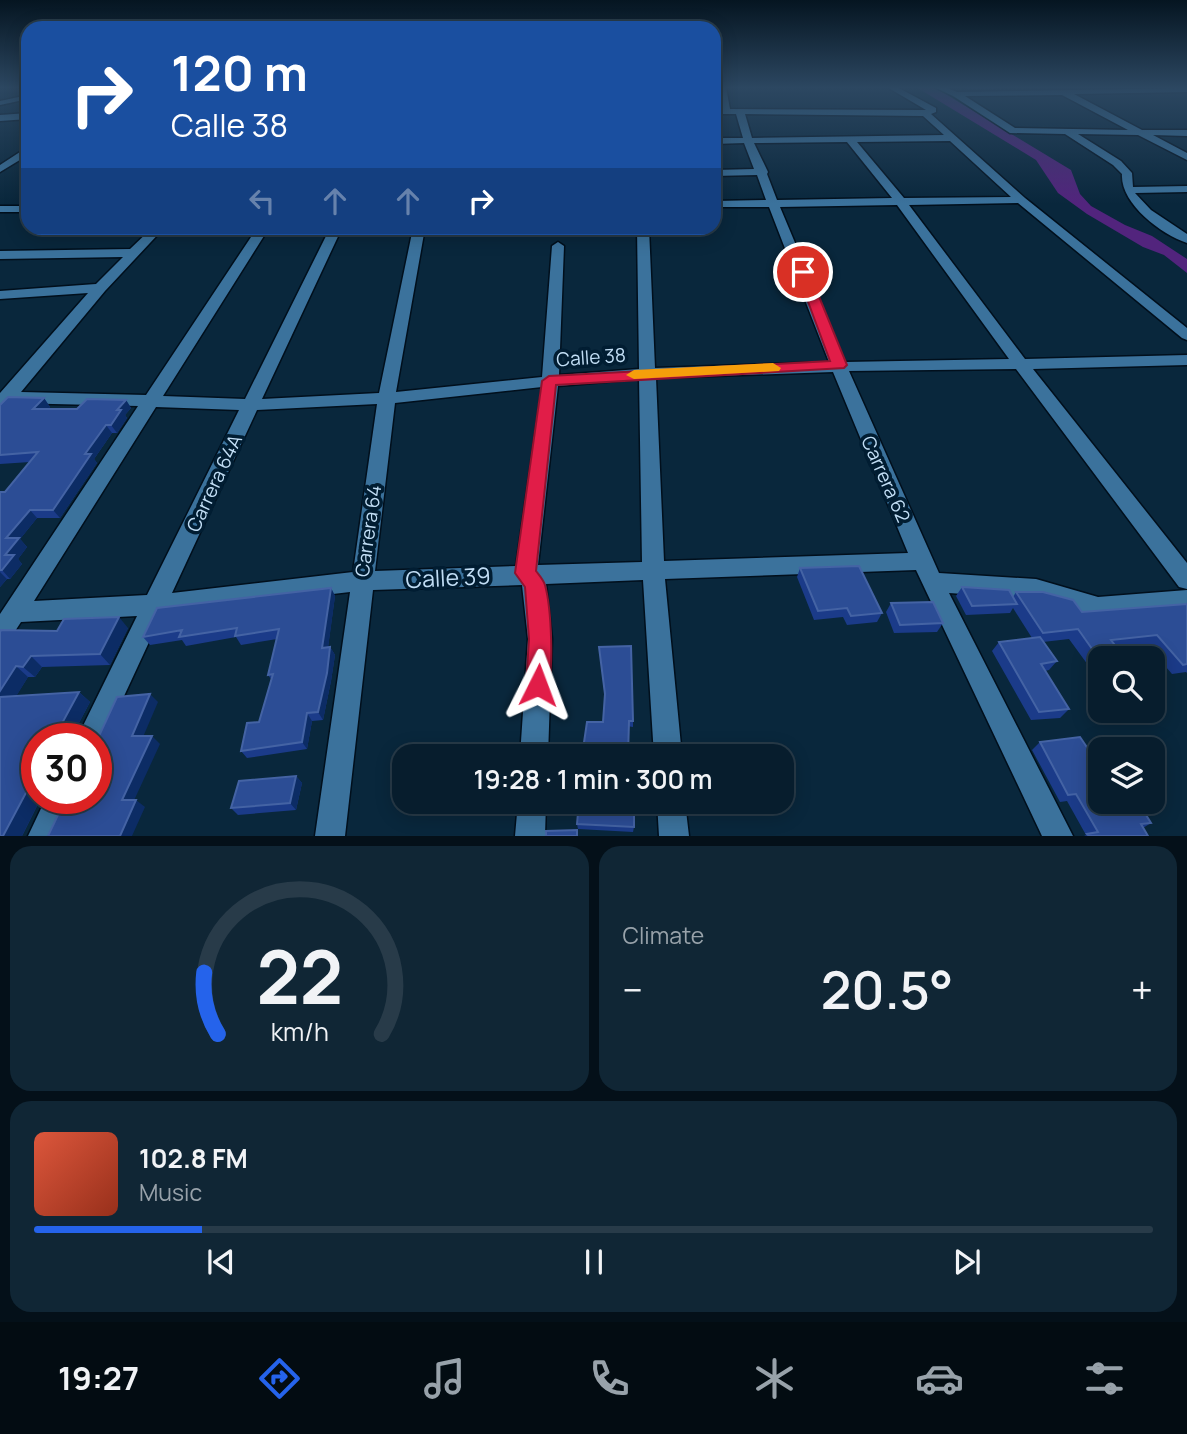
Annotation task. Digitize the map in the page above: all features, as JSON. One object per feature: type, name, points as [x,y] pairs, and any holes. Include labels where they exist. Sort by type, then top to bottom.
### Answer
[{"type":"street","name":"Carrera 62","points":[[741,126],[763,172],[869,443],[928,571],[1058,835]]},
{"type":"street","points":[[939,126],[1021,200],[1187,335]]},
{"type":"street","points":[[1005,126],[1013,131],[1187,133]]},
{"type":"street","points":[[1125,126],[1187,157]]},
{"type":"street","points":[[1069,133],[1117,163],[1127,173],[1125,181],[1132,199],[1187,239]]},
{"type":"street","points":[[721,141],[951,138]]},
{"type":"street","points":[[850,140],[900,201],[1022,366],[1187,580]]},
{"type":"street","points":[[0,153],[21,152]]},
{"type":"street","points":[[0,169],[21,156]]},
{"type":"street","points":[[721,173],[763,172]]},
{"type":"street","points":[[1128,190],[1187,189]]},
{"type":"street","points":[[721,204],[1021,200]]},
{"type":"street","points":[[0,209],[21,209]]},
{"type":"street","points":[[3,400],[100,288],[151,235]]},
{"type":"street","points":[[0,634],[258,235]]},
{"type":"street","name":"Carrera 64A","points":[[97,723],[332,235]]},
{"type":"street","name":"Carrera 64","points":[[330,835],[387,397],[418,235]]},
{"type":"street","points":[[643,235],[653,570],[667,744]]},
{"type":"street","points":[[535,744],[540,639],[535,585],[526,573],[549,381],[558,246]]},
{"type":"street","points":[[0,255],[134,253]]},
{"type":"street","points":[[0,295],[100,288]]},
{"type":"street","name":"Calle 38","points":[[3,400],[151,400],[251,405],[387,397],[649,373],[839,365],[1022,366],[1187,360]]},
{"type":"street","name":"Calle 39","points":[[16,612],[156,605],[361,582],[526,573],[653,570],[928,571],[1036,589],[1098,607],[1187,600]]},
{"type":"street","points":[[43,835],[53,814]]},
{"type":"street","points":[[530,835],[531,814]]},
{"type":"street","points":[[672,814],[674,835]]},
{"type":"shaded area","points":[[980,126],[998,126],[1071,170],[1080,194],[1091,206],[1152,236],[1187,259],[1187,273],[1164,255],[1143,247],[1087,214],[1058,193],[1036,160]]},
{"type":"building","points":[[8,397],[44,398],[33,409],[77,409],[87,399],[126,400],[117,410],[121,410],[111,425],[106,425],[85,454],[91,454],[53,510],[30,510],[6,538],[19,538],[5,555],[14,555],[0,570],[0,492],[5,492],[38,452],[0,455],[0,405]]},
{"type":"building","points":[[859,566],[882,613],[851,616],[847,608],[818,611],[800,568]]},
{"type":"building","points":[[962,587],[1009,590],[1017,604],[972,606]]},
{"type":"building","points":[[331,588],[322,648],[330,647],[327,673],[318,712],[307,713],[302,742],[241,751],[247,723],[259,722],[273,674],[268,675],[279,629],[235,636],[237,628],[179,637],[182,630],[143,637],[157,608]]},
{"type":"building","points":[[1016,592],[1043,592],[1073,600],[1082,612],[1187,604],[1187,664],[1183,665],[1157,635],[1111,640],[1116,646],[1090,646],[1078,629],[1043,633]]},
{"type":"building","points":[[933,602],[943,623],[900,625],[891,603]]},
{"type":"building","points":[[119,617],[100,654],[31,656],[23,667],[16,666],[0,691],[1,630],[57,631],[64,619]]},
{"type":"building","points":[[1040,637],[1057,661],[1041,664],[1069,709],[1039,712],[999,642]]},
{"type":"building","points":[[631,646],[633,721],[629,721],[628,744],[584,744],[587,722],[603,722],[605,694],[599,647]]},
{"type":"building","points":[[79,692],[62,723],[21,723],[21,802],[3,836],[0,836],[0,697]]},
{"type":"building","points":[[150,694],[132,736],[152,736],[122,800],[136,800],[120,836],[48,836],[58,814],[112,814],[112,723],[105,723],[117,697]]},
{"type":"building","points":[[1080,737],[1088,749],[1088,814],[1145,814],[1151,823],[1141,824],[1148,836],[1089,836],[1087,834],[1098,832],[1076,794],[1068,795],[1040,742]]},
{"type":"building","points":[[296,776],[290,803],[231,808],[239,781]]},
{"type":"building","points":[[578,814],[634,814],[634,827],[577,824]]},
{"type":"building","points":[[577,830],[577,836],[546,836],[546,831]]},
{"type":"slow traffic","points":[[634,375],[773,368]]},
{"type":"route","points":[[538,685],[540,639],[535,585],[526,573],[549,381],[649,373],[839,365],[803,272]]}]
